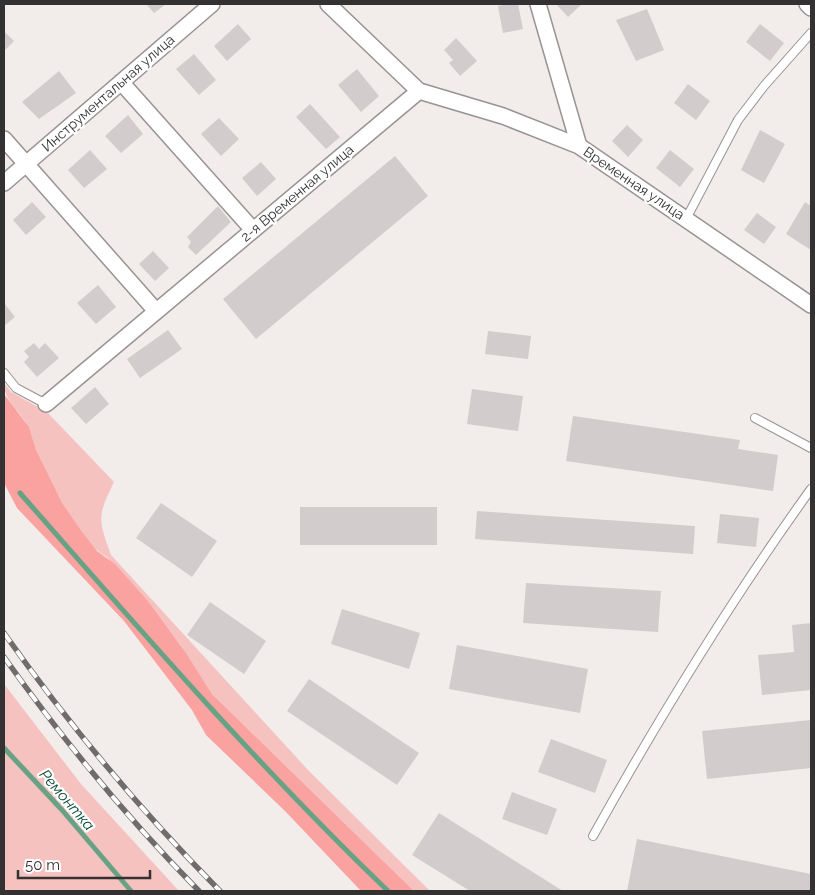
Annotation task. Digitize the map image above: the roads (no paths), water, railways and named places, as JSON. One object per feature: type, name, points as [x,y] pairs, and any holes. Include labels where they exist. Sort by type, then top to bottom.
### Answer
[{"type":"street","name":"Инструментальная улица","points":[[4,183],[212,4]]},
{"type":"street","points":[[328,4],[419,92],[503,116],[579,146]]},
{"type":"street","name":"Временная улица","points":[[538,4],[579,146],[811,305]]},
{"type":"street","points":[[807,4],[811,8]]},
{"type":"street","points":[[121,82],[253,230]]},
{"type":"street","name":"2-я Временная улица","points":[[46,404],[419,92]]},
{"type":"street","points":[[4,139],[156,311]]},
{"type":"lane","points":[[686,219],[738,120],[764,86],[811,33]]},
{"type":"lane","points":[[4,373],[16,388],[46,404]]},
{"type":"lane","points":[[755,418],[811,448]]},
{"type":"lane","points":[[593,836],[654,728],[718,625],[765,553],[811,488]]},
{"type":"waterway","points":[[20,493],[154,646],[246,746],[388,891]]},
{"type":"waterway","name":"Ремонтка","points":[[4,748],[62,810],[131,891]]},
{"type":"railway","points":[[4,633],[80,734],[162,830],[220,891]]},
{"type":"railway","points":[[4,657],[97,778],[147,836],[199,891]]}]
